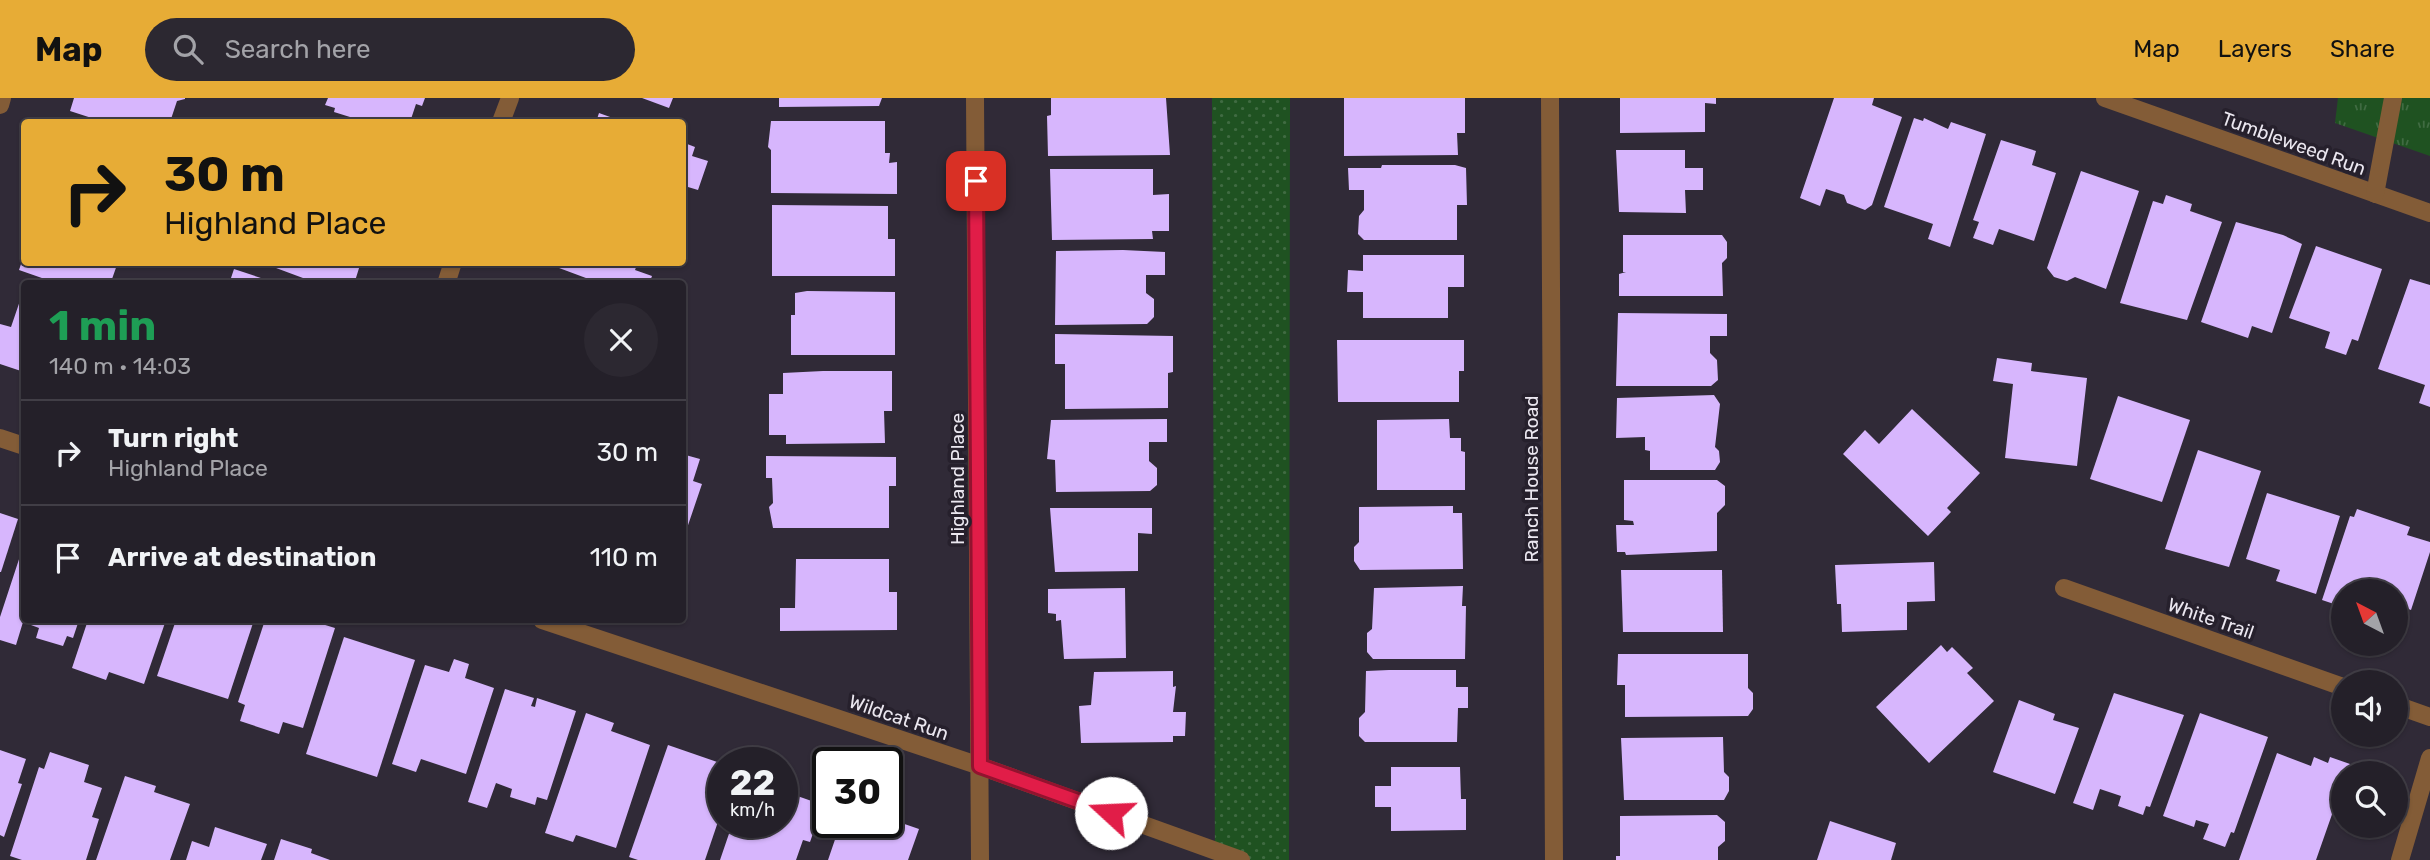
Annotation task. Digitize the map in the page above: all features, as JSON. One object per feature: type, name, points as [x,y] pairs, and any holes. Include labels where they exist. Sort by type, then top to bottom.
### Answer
[{"type":"street","points":[[0,105],[2,98]]},
{"type":"street","points":[[502,119],[510,98]]},
{"type":"street","name":"Highland Place","points":[[975,98],[979,860]]},
{"type":"street","name":"Ranch House Road","points":[[1550,98],[1554,860]]},
{"type":"street","name":"Tumbleweed Run","points":[[2105,98],[2430,213]]},
{"type":"street","points":[[2375,194],[2393,98]]},
{"type":"street","points":[[0,438],[21,445]]},
{"type":"street","name":"White Trail","points":[[2064,588],[2331,683]]},
{"type":"street","name":"Wildcat Run","points":[[551,623],[980,766],[1241,860]]},
{"type":"street","points":[[2408,709],[2430,717]]},
{"type":"street","points":[[2400,860],[2430,758]]},
{"type":"green space","points":[[1212,98],[1290,98],[1289,860],[1215,860]]},
{"type":"green space","points":[[2338,98],[2430,98],[2430,156],[2335,123]]},
{"type":"building","points":[[74,98],[185,98],[177,101],[171,119],[95,119],[70,111]]},
{"type":"building","points":[[328,98],[425,98],[422,106],[416,104],[411,119],[356,119],[334,112],[335,108],[325,105]]},
{"type":"building","points":[[642,98],[673,98],[669,108]]},
{"type":"building","points":[[779,98],[882,98],[879,106],[779,107]]},
{"type":"building","points":[[1051,98],[1166,98],[1170,155],[1048,156],[1047,116],[1051,115]]},
{"type":"building","points":[[1344,98],[1465,98],[1465,133],[1457,133],[1458,155],[1344,156]]},
{"type":"building","points":[[1620,98],[1716,98],[1716,104],[1705,103],[1705,132],[1620,133]]},
{"type":"building","points":[[1834,98],[1874,98],[1872,105],[1902,117],[1872,205],[1865,210],[1847,203],[1844,195],[1826,189],[1820,206],[1800,198]]},
{"type":"building","points":[[599,113],[616,119],[597,119]]},
{"type":"building","points":[[1914,118],[1923,121],[1924,118],[1948,129],[1951,122],[1986,134],[1950,247],[1928,239],[1933,224],[1884,207]]},
{"type":"building","points":[[771,121],[885,121],[885,153],[890,153],[889,163],[897,162],[897,194],[771,193],[771,150],[768,147]]},
{"type":"building","points":[[2001,140],[2036,151],[2032,165],[2056,173],[2034,241],[1999,229],[1993,245],[1973,238],[1979,222],[1973,220]]},
{"type":"building","points":[[686,144],[695,147],[692,156],[708,161],[698,190],[688,187],[686,193]]},
{"type":"building","points":[[1616,150],[1685,150],[1685,168],[1703,168],[1703,190],[1685,190],[1686,213],[1619,212]]},
{"type":"building","points":[[1382,165],[1455,165],[1466,168],[1467,205],[1457,205],[1457,240],[1364,240],[1358,234],[1359,216],[1364,210],[1364,190],[1349,190],[1348,168],[1381,168]]},
{"type":"building","points":[[1050,169],[1153,169],[1153,195],[1169,194],[1169,231],[1152,231],[1153,239],[1052,240]]},
{"type":"building","points":[[2081,171],[2139,191],[2106,289],[2075,277],[2067,281],[2054,277],[2047,268]]},
{"type":"building","points":[[2166,195],[2192,204],[2190,211],[2222,222],[2187,320],[2120,303],[2153,201],[2163,204]]},
{"type":"building","points":[[772,205],[888,206],[888,239],[895,239],[895,276],[772,276]]},
{"type":"building","points":[[2236,222],[2283,235],[2302,244],[2272,333],[2252,326],[2248,338],[2201,322]]},
{"type":"building","points":[[1623,235],[1722,235],[1727,242],[1727,258],[1722,263],[1723,296],[1619,296],[1619,274],[1626,272],[1623,272]]},
{"type":"building","points":[[2316,246],[2382,269],[2358,341],[2352,339],[2346,355],[2325,348],[2330,332],[2289,318]]},
{"type":"building","points":[[1056,251],[1165,252],[1165,275],[1146,275],[1146,293],[1154,299],[1154,317],[1147,324],[1055,325]]},
{"type":"building","points":[[1363,255],[1464,255],[1464,287],[1448,287],[1448,318],[1363,318],[1363,292],[1347,292],[1348,270],[1363,271]]},
{"type":"building","points":[[21,264],[117,266],[113,280],[48,280],[19,270]]},
{"type":"building","points":[[271,266],[360,266],[355,280],[308,280]]},
{"type":"building","points":[[554,266],[636,266],[635,270],[652,276],[650,280],[591,280]]},
{"type":"building","points":[[234,269],[267,280],[230,280]]},
{"type":"building","points":[[2410,279],[2430,285],[2430,407],[2419,403],[2425,385],[2378,369]]},
{"type":"building","points":[[895,292],[895,355],[791,355],[791,315],[795,315],[795,293]]},
{"type":"building","points":[[21,298],[21,371],[0,364],[0,324],[11,327]]},
{"type":"building","points":[[1618,313],[1727,314],[1727,336],[1710,336],[1710,353],[1717,360],[1718,380],[1711,386],[1616,386]]},
{"type":"building","points":[[1055,334],[1173,336],[1173,372],[1168,373],[1168,408],[1065,409],[1065,364],[1055,364]]},
{"type":"building","points":[[1337,340],[1464,340],[1464,371],[1459,371],[1459,402],[1338,402]]},
{"type":"building","points":[[1997,358],[2032,363],[2031,371],[2087,378],[2077,466],[2005,458],[2013,384],[1993,381]]},
{"type":"building","points":[[892,371],[892,411],[884,411],[885,443],[786,444],[786,435],[769,435],[769,394],[783,394],[783,373]]},
{"type":"building","points":[[1714,395],[1720,404],[1715,447],[1719,451],[1720,462],[1715,470],[1650,470],[1650,451],[1645,450],[1645,437],[1616,438],[1617,398]]},
{"type":"building","points":[[2118,396],[2190,420],[2162,502],[2090,479]]},
{"type":"building","points":[[1912,409],[1980,473],[1947,508],[1951,512],[1928,536],[1843,454],[1865,430],[1879,444]]},
{"type":"building","points":[[1167,419],[1167,442],[1149,442],[1149,461],[1157,468],[1157,485],[1150,491],[1056,492],[1055,460],[1047,459],[1051,420]]},
{"type":"building","points":[[1449,419],[1450,438],[1461,438],[1461,451],[1465,452],[1465,490],[1377,490],[1377,420]]},
{"type":"building","points":[[2198,450],[2261,471],[2229,567],[2165,549]]},
{"type":"building","points":[[686,455],[700,459],[693,481],[702,484],[686,531]]},
{"type":"building","points":[[766,456],[896,457],[896,486],[889,486],[889,528],[773,528],[769,507],[773,503],[772,478],[766,478]]},
{"type":"building","points":[[1624,480],[1717,480],[1725,486],[1725,505],[1717,513],[1717,551],[1626,555],[1625,552],[1617,552],[1616,525],[1634,525],[1633,521],[1624,520]]},
{"type":"building","points":[[2267,493],[2340,516],[2316,594],[2276,581],[2280,570],[2246,559]]},
{"type":"building","points":[[1453,506],[1453,513],[1462,513],[1463,569],[1360,570],[1354,561],[1354,547],[1359,542],[1359,507]]},
{"type":"building","points":[[1050,508],[1152,508],[1152,534],[1138,533],[1138,571],[1055,572]]},
{"type":"building","points":[[2357,509],[2410,527],[2407,535],[2430,542],[2430,552],[2411,610],[2408,609],[2408,579],[2331,579],[2331,603],[2322,600],[2350,516],[2354,517]]},
{"type":"building","points":[[0,513],[18,519],[1,572],[0,572]]},
{"type":"building","points":[[21,553],[23,623],[16,645],[0,640],[0,617]]},
{"type":"building","points":[[796,559],[889,559],[889,592],[897,592],[897,630],[780,631],[780,608],[795,608]]},
{"type":"building","points":[[1934,562],[1935,601],[1907,602],[1907,630],[1842,632],[1835,565]]},
{"type":"building","points":[[1621,570],[1722,570],[1723,632],[1623,632]]},
{"type":"building","points":[[1463,586],[1462,606],[1466,606],[1465,659],[1373,659],[1367,652],[1367,633],[1372,629],[1374,588]]},
{"type":"building","points":[[1125,588],[1126,658],[1064,659],[1061,620],[1056,621],[1056,614],[1048,613],[1048,589]]},
{"type":"building","points":[[26,623],[78,623],[73,638],[67,636],[63,646],[36,638],[39,628]]},
{"type":"building","points":[[87,623],[165,623],[144,684],[109,672],[106,680],[72,668]]},
{"type":"building","points":[[175,623],[253,623],[228,699],[157,676]]},
{"type":"building","points":[[264,623],[319,623],[335,628],[303,728],[283,722],[279,734],[240,721],[245,705],[238,702]]},
{"type":"building","points":[[344,637],[415,660],[377,777],[306,754]]},
{"type":"building","points":[[1941,645],[1947,652],[1952,647],[1973,668],[1967,673],[1994,701],[1929,763],[1876,707]]},
{"type":"building","points":[[1618,654],[1748,654],[1748,688],[1753,693],[1753,709],[1748,716],[1625,717],[1625,685],[1617,685]]},
{"type":"building","points":[[454,659],[469,664],[465,678],[494,688],[466,774],[421,759],[416,772],[392,764],[425,665],[449,672]]},
{"type":"building","points":[[1456,670],[1456,687],[1468,687],[1468,708],[1458,708],[1457,742],[1365,742],[1359,736],[1359,718],[1365,712],[1366,671]]},
{"type":"building","points":[[1173,671],[1173,687],[1176,686],[1173,712],[1186,712],[1185,736],[1173,736],[1173,742],[1081,743],[1079,706],[1091,705],[1094,672]]},
{"type":"building","points":[[505,689],[534,698],[531,706],[535,707],[537,698],[576,711],[547,800],[537,797],[535,805],[510,797],[512,789],[496,783],[487,808],[468,802]]},
{"type":"building","points":[[2114,693],[2184,715],[2150,807],[2146,806],[2143,815],[2118,806],[2121,796],[2100,789],[2093,810],[2073,803]]},
{"type":"building","points":[[2019,700],[2055,714],[2053,720],[2079,728],[2055,794],[1993,772]]},
{"type":"building","points":[[586,713],[614,723],[611,731],[650,745],[616,848],[576,835],[573,842],[545,833]]},
{"type":"building","points":[[2200,713],[2268,737],[2234,833],[2231,832],[2225,847],[2203,839],[2209,824],[2196,820],[2194,827],[2163,816]]},
{"type":"building","points":[[1723,737],[1724,772],[1729,777],[1729,791],[1724,800],[1624,800],[1621,738]]},
{"type":"building","points":[[668,745],[707,758],[707,838],[712,838],[705,860],[638,860],[629,857]]},
{"type":"building","points":[[0,750],[26,759],[18,783],[22,784],[4,837],[0,835]]},
{"type":"building","points":[[50,752],[89,765],[84,782],[102,788],[92,817],[99,819],[86,860],[22,860],[10,856],[39,767],[44,769]]},
{"type":"building","points":[[2277,753],[2311,766],[2314,757],[2328,763],[2330,757],[2341,761],[2331,761],[2331,817],[2316,860],[2239,860]]},
{"type":"building","points":[[1391,767],[1460,767],[1461,799],[1466,799],[1466,830],[1391,831],[1391,807],[1375,807],[1375,786],[1391,786]]},
{"type":"building","points":[[125,776],[156,786],[154,792],[190,804],[170,860],[96,860]]},
{"type":"building","points":[[798,796],[812,801],[812,836],[810,842],[803,840],[796,860],[720,860],[728,838],[798,838]]},
{"type":"building","points":[[1717,815],[1725,822],[1725,841],[1718,847],[1718,860],[1616,860],[1616,856],[1620,856],[1620,816]]},
{"type":"building","points":[[1830,821],[1896,843],[1891,860],[1817,860]]},
{"type":"building","points":[[903,824],[919,829],[908,860],[828,860],[836,838],[903,838]]},
{"type":"building","points":[[215,827],[267,844],[261,860],[186,860],[192,841],[209,847]]},
{"type":"building","points":[[281,839],[312,849],[311,853],[330,860],[274,860]]},
{"type":"route","points":[[976,181],[980,766],[1111,813]]}]
